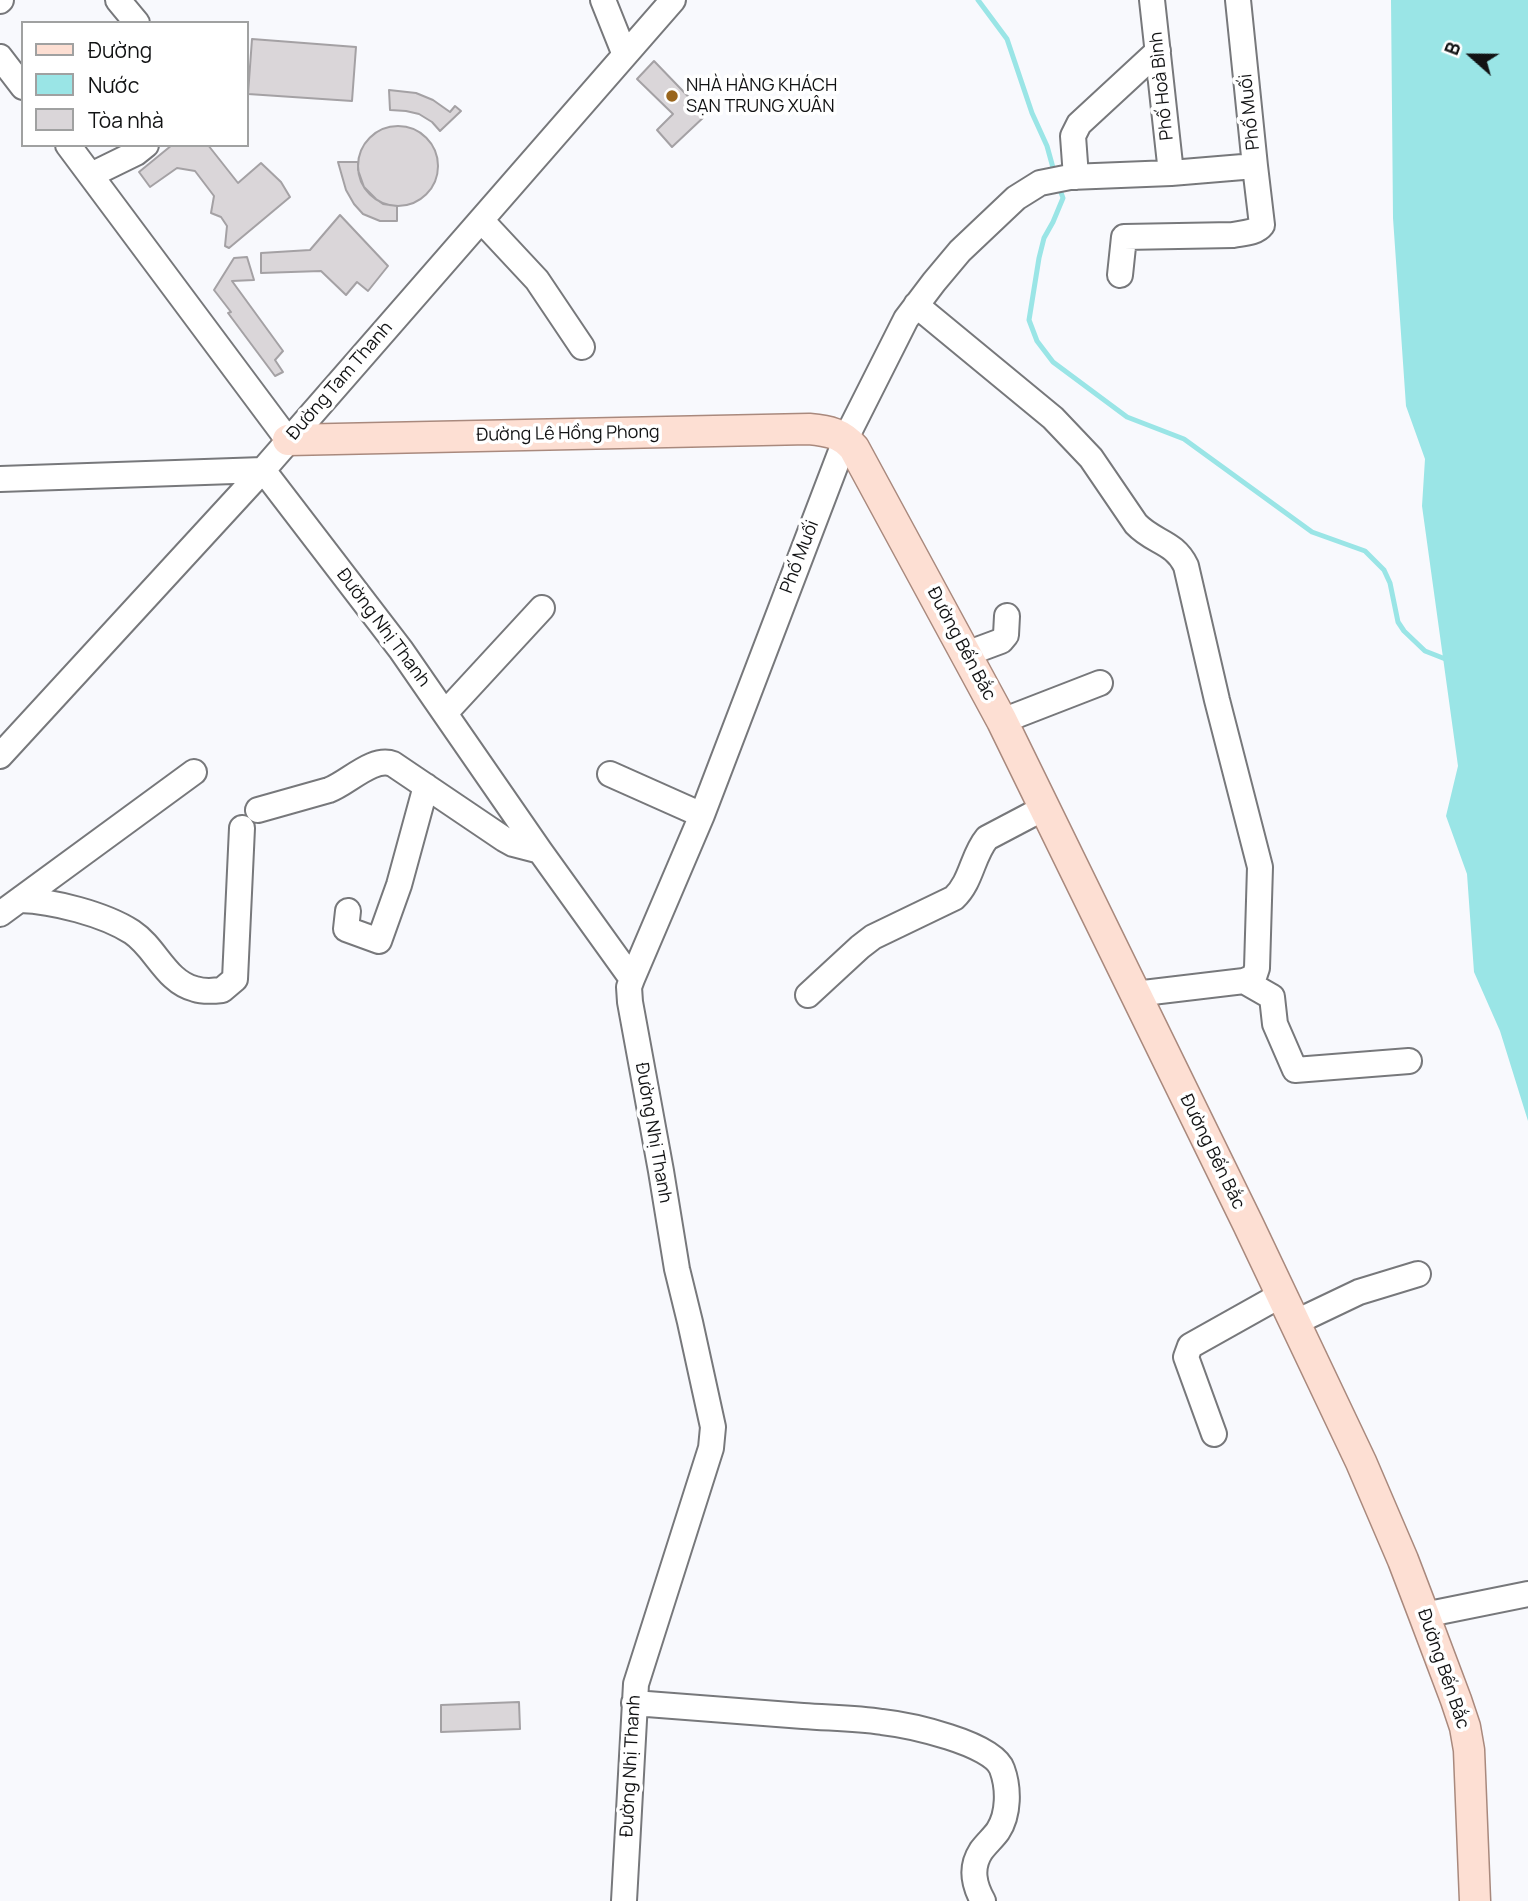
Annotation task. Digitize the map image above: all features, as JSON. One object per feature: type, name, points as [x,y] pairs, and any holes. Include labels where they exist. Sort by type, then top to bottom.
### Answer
[{"type":"main road","name":"Đường Lê Hồng Phong","points":[[288,440],[809,429],[823,430],[846,438]]},
{"type":"main road","name":"Đường Bến Bắc","points":[[846,438],[861,458],[1002,721],[1377,1496],[1459,1709],[1469,1750],[1475,1901]]},
{"type":"street","points":[[118,0],[135,21]]},
{"type":"street","points":[[603,0],[625,55]]},
{"type":"street","name":"Đường Tam Thanh","points":[[0,757],[262,470],[673,0]]},
{"type":"street","name":"Phố Hoà Bình","points":[[1152,0],[1171,173]]},
{"type":"street","name":"Phố Muối","points":[[632,979],[702,815],[846,438],[906,319],[960,251],[1016,198],[1040,183],[1073,177],[1255,166],[1238,0]]},
{"type":"street","points":[[1073,177],[1073,136],[1079,124],[1158,51]]},
{"type":"street","points":[[0,57],[21,84]]},
{"type":"street","points":[[70,147],[288,440]]},
{"type":"street","points":[[91,175],[143,147]]},
{"type":"street","points":[[1120,275],[1124,237],[1233,235],[1260,228],[1262,225],[1255,166]]},
{"type":"street","points":[[481,220],[537,279],[582,347]]},
{"type":"street","points":[[916,305],[1053,418],[1091,458],[1136,524],[1180,555],[1185,566],[1260,867],[1257,968],[1254,976],[1244,981],[1135,994]]},
{"type":"street","points":[[0,479],[262,470]]},
{"type":"street","name":"Đường Nhị Thanh","points":[[262,470],[401,650],[632,979],[629,987],[630,1002],[677,1269],[713,1427],[711,1448],[636,1684],[624,1901]]},
{"type":"street","points":[[446,712],[542,608]]},
{"type":"street","points":[[966,654],[1001,641],[1006,635],[1007,616]]},
{"type":"street","points":[[1002,721],[1100,683]]},
{"type":"street","points":[[10,907],[44,901],[115,922],[145,943],[168,973],[180,982],[194,989],[222,990],[235,979],[250,819],[338,786],[377,762],[386,761],[503,839],[540,851]]},
{"type":"street","points":[[10,907],[194,772]]},
{"type":"street","points":[[610,774],[702,815]]},
{"type":"street","points":[[348,911],[346,929],[379,941],[399,885],[426,786]]},
{"type":"street","points":[[808,995],[873,937],[954,898],[962,891],[981,846],[988,838],[1044,808]]},
{"type":"street","points":[[1244,981],[1272,997],[1275,1024],[1295,1070],[1409,1061]]},
{"type":"street","points":[[1294,1323],[1359,1292],[1418,1274]]},
{"type":"street","points":[[1214,1434],[1186,1357],[1187,1352],[1190,1346],[1281,1295]]},
{"type":"street","points":[[1424,1615],[1528,1594]]},
{"type":"street","points":[[634,1703],[883,1722],[940,1734],[982,1750],[995,1758],[1002,1768],[1007,1804],[1005,1819],[980,1853],[975,1866],[973,1877],[983,1901]]},
{"type":"water","points":[[1391,0],[1528,0],[1528,1121],[1500,1031],[1474,972],[1467,874],[1446,816],[1458,766],[1422,506],[1425,459],[1406,406],[1393,218]]},
{"type":"building","points":[[252,39],[356,47],[352,101],[248,94]]},
{"type":"building","name":"NHÀ HÀNG KHÁCH SẠN TRUNG XUÂN","points":[[654,61],[706,115],[672,147],[657,130],[673,114],[637,79]]},
{"type":"building","points":[[389,90],[416,93],[433,100],[450,112],[455,106],[461,111],[440,131],[419,114],[390,110]]},
{"type":"building","points":[[390,126],[406,126],[427,137],[438,158],[438,174],[427,195],[406,206],[390,206],[376,200],[364,188],[358,174],[358,158],[364,144],[376,132]]},
{"type":"building","points":[[170,147],[210,147],[238,183],[261,163],[281,182],[290,197],[229,248],[225,246],[227,226],[221,217],[211,213],[214,196],[195,171],[177,168],[150,187],[139,172]]},
{"type":"building","points":[[338,162],[358,162],[364,187],[383,204],[397,206],[397,221],[380,221],[363,214],[346,190]]},
{"type":"building","points":[[340,215],[388,266],[368,291],[357,282],[346,295],[321,271],[261,273],[261,253],[310,250]]},
{"type":"building","points":[[247,257],[254,280],[232,281],[283,351],[275,360],[283,372],[275,376],[214,290],[234,258]]},
{"type":"building","points":[[519,1702],[520,1729],[441,1732],[441,1705]]},
{"type":"waterway","points":[[978,0],[1007,39],[1032,113],[1047,146],[1055,175]]},
{"type":"waterway","points":[[1059,187],[1063,198],[1044,238],[1029,320],[1037,341],[1053,362],[1127,417],[1184,439],[1312,532],[1365,551],[1384,570],[1390,583],[1398,622],[1404,631],[1425,651],[1448,660]]},
{"type":"place","name":"NHÀ HÀNG KHÁCH SẠN TRUNG XUÂN","points":[[672,96]]}]
